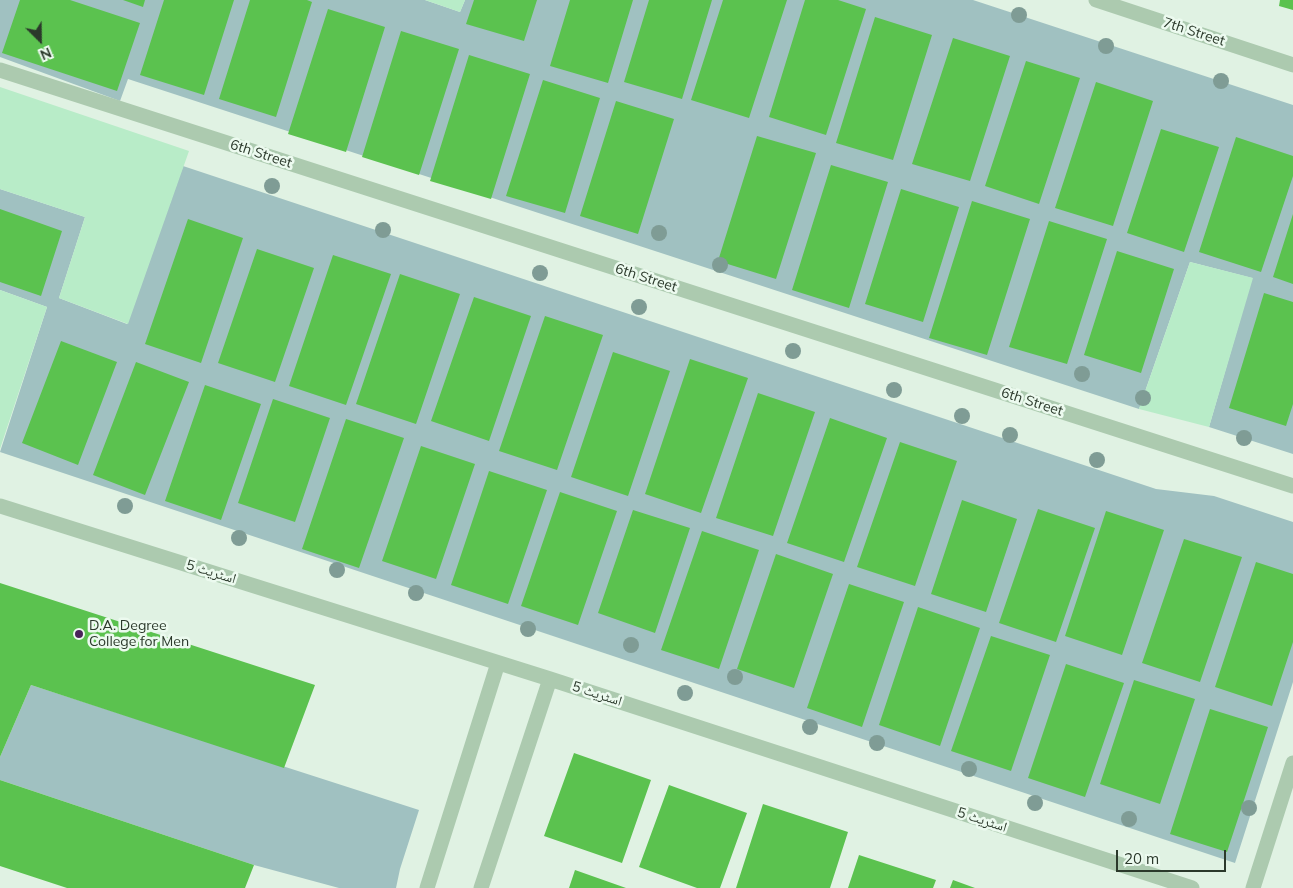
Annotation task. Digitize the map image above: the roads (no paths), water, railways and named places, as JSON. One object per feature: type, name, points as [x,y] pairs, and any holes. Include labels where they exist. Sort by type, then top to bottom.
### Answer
[{"type":"street","name":"7th Street","points":[[1096,0],[1293,65]]},
{"type":"street","name":"6th Street","points":[[0,70],[1293,486]]},
{"type":"street","name":"اسٹریٹ 5","points":[[0,506],[550,679],[1192,888]]},
{"type":"street","points":[[427,888],[498,663]]},
{"type":"street","points":[[481,888],[550,679]]},
{"type":"street","points":[[1253,888],[1293,762]]},
{"type":"place","name":"D.A. Degree College for Men","points":[[79,634]]}]
